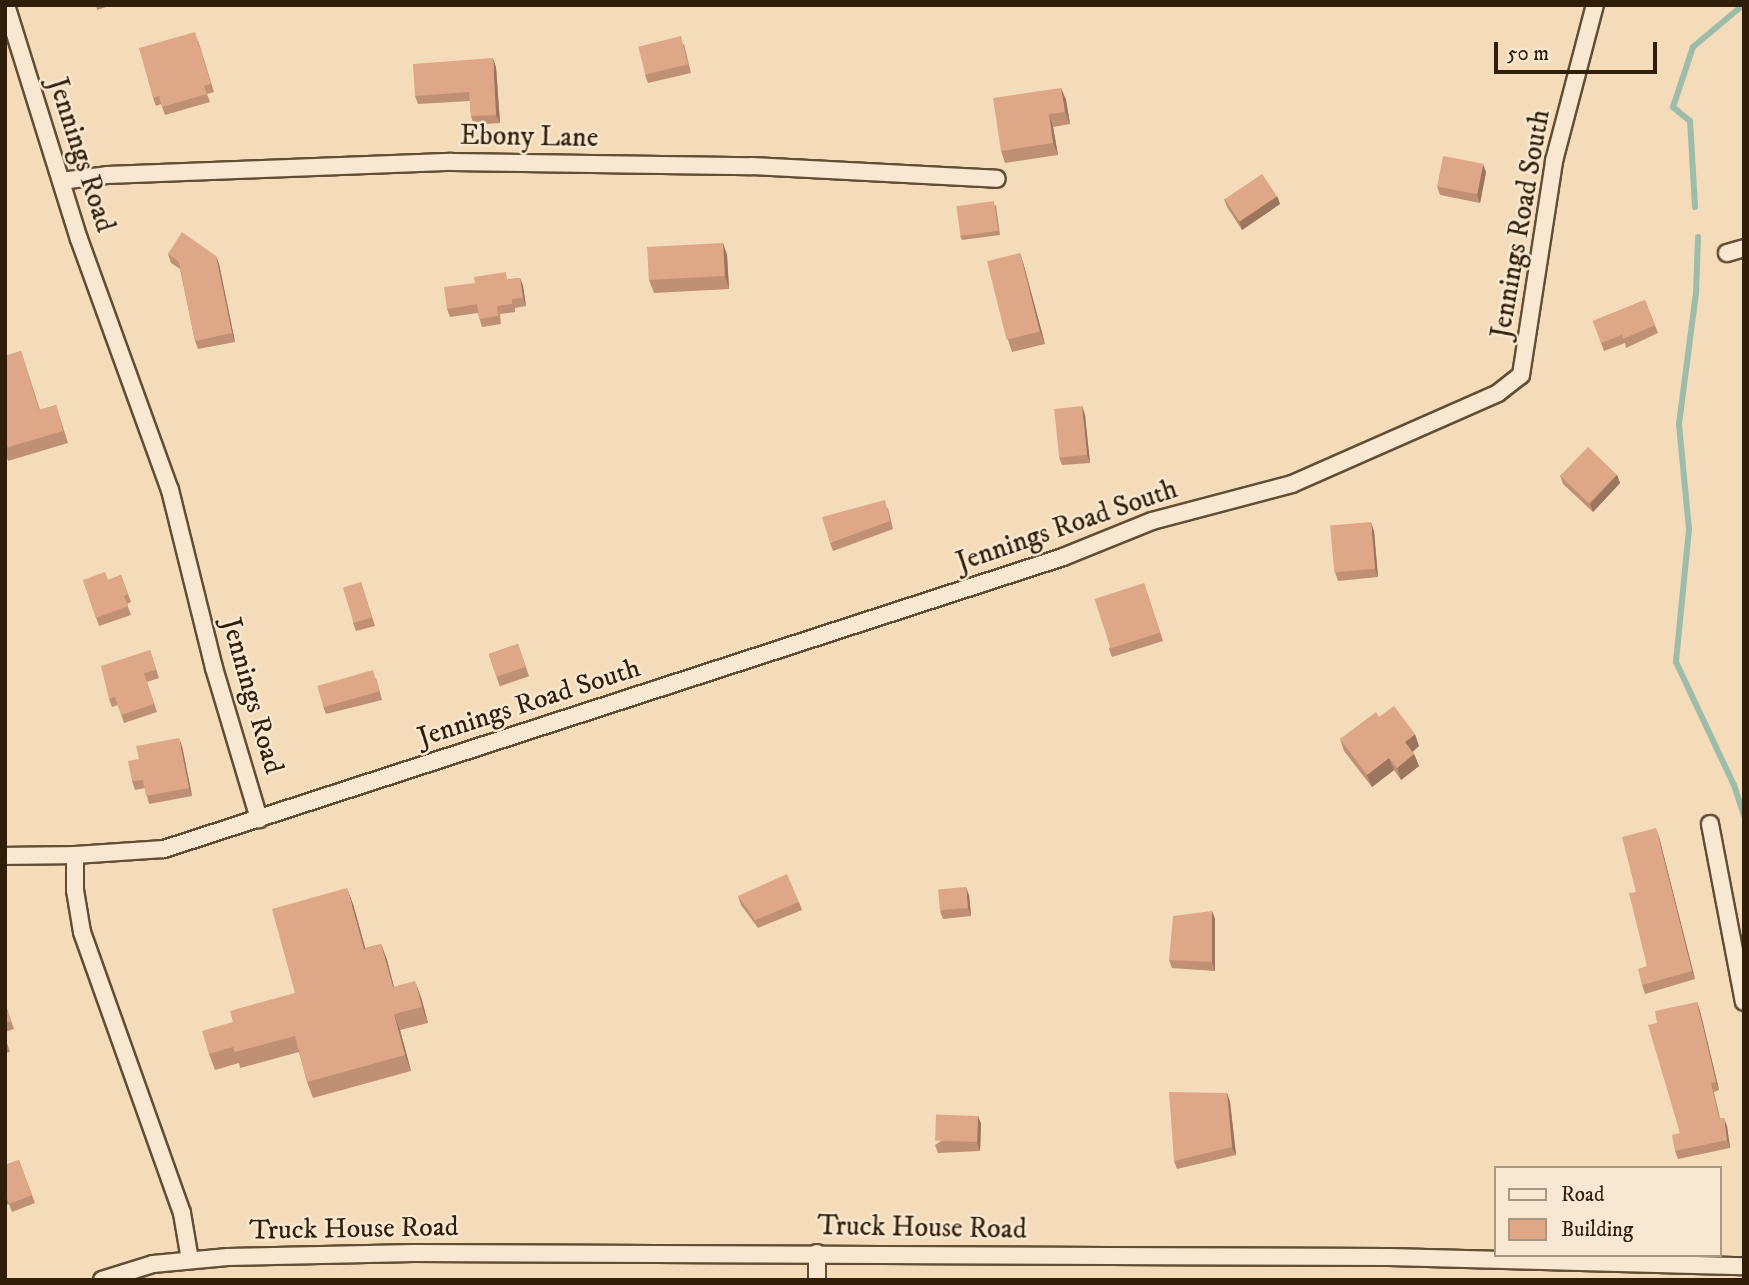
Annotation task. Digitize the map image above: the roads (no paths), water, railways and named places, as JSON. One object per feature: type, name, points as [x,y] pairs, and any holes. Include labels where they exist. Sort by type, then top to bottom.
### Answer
[{"type":"street","name":"Jennings Road","points":[[5,856],[164,849],[259,818],[214,668],[170,490],[61,181],[6,5]]},
{"type":"street","name":"Jennings Road South","points":[[259,818],[1063,557],[1152,521],[1292,484],[1498,393],[1521,375],[1553,161],[1595,5]]},
{"type":"street","name":"Ebony Lane","points":[[61,181],[107,176],[452,162],[752,166],[997,179]]},
{"type":"street","points":[[1727,253],[1744,248]]},
{"type":"street","points":[[1710,824],[1741,971],[1744,1002]]},
{"type":"street","points":[[75,855],[75,890],[82,932],[182,1213],[190,1260]]},
{"type":"street","name":"Truck House Road","points":[[102,1280],[153,1264],[190,1260],[414,1253],[586,1256],[817,1253],[1510,1258],[1744,1266]]},
{"type":"street","points":[[817,1253],[817,1280]]},
{"type":"waterway","points":[[1695,207],[1690,121],[1673,107],[1693,47],[1743,5]]},
{"type":"waterway","points":[[1698,237],[1696,293],[1679,424],[1689,529],[1676,662],[1734,785],[1744,815]]}]
